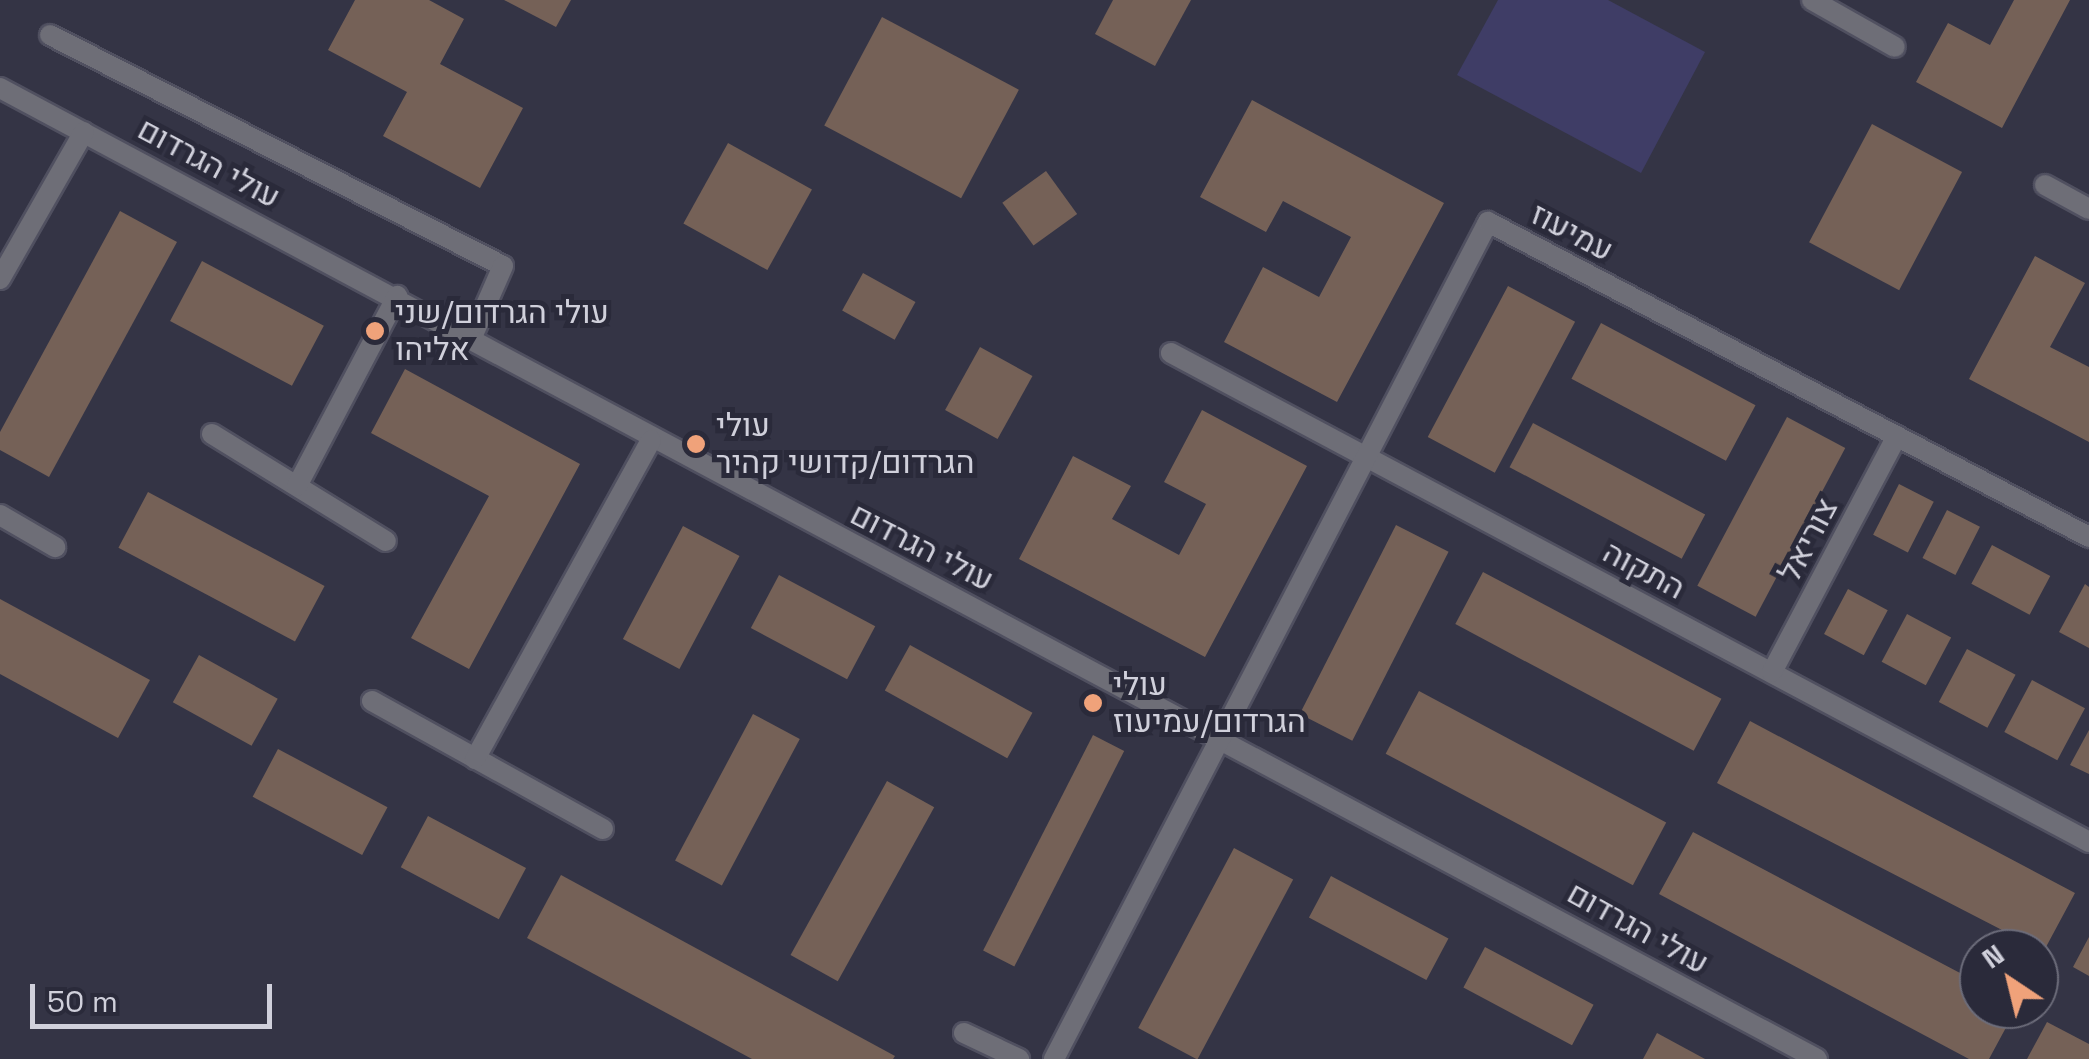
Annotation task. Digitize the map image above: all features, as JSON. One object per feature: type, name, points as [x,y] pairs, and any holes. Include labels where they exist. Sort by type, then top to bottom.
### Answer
[{"type":"street","points":[[1812,0],[1895,48]]},
{"type":"street","points":[[50,35],[503,266],[472,336]]},
{"type":"street","name":"עולי הגרדום","points":[[0,88],[472,336],[652,440],[1217,733],[1780,1050],[1816,1059]]},
{"type":"street","points":[[0,279],[84,132]]},
{"type":"street","points":[[2044,186],[2089,209]]},
{"type":"street","name":"עמיעוז","points":[[1054,1059],[1217,733],[1488,222],[2089,537]]},
{"type":"street","points":[[296,486],[397,296]]},
{"type":"street","name":"התקוה","points":[[1171,353],[2089,842]]},
{"type":"street","points":[[212,434],[386,541]]},
{"type":"street","name":"צוריאל","points":[[1772,672],[1898,436]]},
{"type":"street","points":[[475,759],[652,440]]},
{"type":"street","points":[[0,516],[55,547]]},
{"type":"street","points":[[372,702],[603,829]]},
{"type":"street","points":[[964,1033],[1019,1059]]},
{"type":"shaded area","points":[[1498,0],[1608,0],[1705,52],[1641,173],[1457,75]]},
{"type":"building","points":[[355,0],[429,0],[464,19],[440,64],[523,108],[480,188],[383,136],[407,92],[328,50]]},
{"type":"building","points":[[504,0],[571,0],[556,27]]},
{"type":"building","points":[[1113,0],[1191,0],[1155,66],[1095,34]]},
{"type":"building","points":[[2014,0],[2070,0],[2002,128],[1916,82],[1948,23],[1990,45]]},
{"type":"building","points":[[882,17],[1019,90],[961,198],[824,126]]},
{"type":"building","points":[[1252,100],[1444,203],[1337,402],[1224,342],[1263,267],[1319,297],[1351,237],[1283,201],[1266,232],[1200,197]]},
{"type":"building","points":[[1872,124],[1962,172],[1899,290],[1809,242]]},
{"type":"building","points":[[728,143],[812,190],[767,270],[683,223]]},
{"type":"building","points":[[1046,171],[1077,214],[1033,246],[1002,203]]},
{"type":"building","points":[[120,211],[177,242],[49,477],[0,450],[0,432]]},
{"type":"building","points":[[2035,256],[2085,283],[2050,347],[2089,367],[2089,442],[1969,379]]},
{"type":"building","points":[[202,261],[324,326],[292,386],[170,321]]},
{"type":"building","points":[[863,273],[915,302],[895,340],[842,311]]},
{"type":"building","points":[[1508,286],[1575,322],[1495,473],[1428,437]]},
{"type":"building","points":[[1601,323],[1756,405],[1726,461],[1571,379]]},
{"type":"building","points":[[980,347],[1032,376],[998,439],[945,410]]},
{"type":"building","points":[[405,369],[580,464],[469,669],[411,638],[489,496],[371,433]]},
{"type":"building","points":[[1202,410],[1307,466],[1205,657],[1019,559],[1073,456],[1131,486],[1112,519],[1179,555],[1206,504],[1164,482]]},
{"type":"building","points":[[1787,417],[1845,448],[1756,617],[1697,586]]},
{"type":"building","points":[[1533,423],[1705,515],[1682,559],[1510,467]]},
{"type":"building","points":[[1899,484],[1934,502],[1908,552],[1873,535]]},
{"type":"building","points":[[148,492],[325,586],[295,642],[118,548]]},
{"type":"building","points":[[1947,510],[1980,527],[1955,575],[1922,558]]},
{"type":"building","points":[[1396,525],[1449,552],[1352,741],[1300,714]]},
{"type":"building","points":[[683,526],[740,556],[679,669],[623,639]]},
{"type":"building","points":[[1992,545],[2050,576],[2030,615],[1971,584]]},
{"type":"building","points":[[1483,572],[1721,699],[1694,751],[1455,624]]},
{"type":"building","points":[[779,575],[875,626],[847,679],[751,628]]},
{"type":"building","points":[[2085,584],[2089,587],[2089,648],[2059,632]]},
{"type":"building","points":[[1848,589],[1888,610],[1864,655],[1824,634]]},
{"type":"building","points":[[0,599],[150,680],[118,738],[0,674]]},
{"type":"building","points":[[1907,614],[1951,637],[1926,685],[1882,662]]},
{"type":"building","points":[[910,645],[1032,713],[1007,758],[885,690]]},
{"type":"building","points":[[1967,649],[2016,675],[1987,728],[1939,702]]},
{"type":"building","points":[[199,655],[278,699],[252,746],[173,702]]},
{"type":"building","points":[[2032,680],[2085,708],[2057,760],[2004,732]]},
{"type":"building","points":[[1419,691],[1666,822],[1633,885],[1386,754]]},
{"type":"building","points":[[753,714],[800,739],[722,885],[675,861]]},
{"type":"building","points":[[1750,721],[2075,893],[2056,929],[2000,929],[1717,783]]},
{"type":"building","points":[[2089,730],[2089,774],[2070,765]]},
{"type":"building","points":[[1093,735],[1124,751],[1014,967],[983,951]]},
{"type":"building","points":[[278,749],[387,807],[362,855],[253,797]]},
{"type":"building","points":[[887,781],[934,807],[838,981],[791,955]]},
{"type":"building","points":[[428,816],[526,868],[499,919],[401,867]]},
{"type":"building","points":[[1693,832],[1959,972],[1959,1029],[2005,1029],[1989,1059],[1969,1059],[1659,894]]},
{"type":"building","points":[[1234,848],[1293,879],[1198,1059],[1138,1028]]},
{"type":"building","points":[[561,875],[895,1056],[752,1059],[527,938]]},
{"type":"building","points":[[1331,876],[1448,938],[1426,980],[1309,917]]},
{"type":"building","points":[[2089,937],[2089,976],[2073,967]]},
{"type":"building","points":[[1485,947],[1594,1005],[1572,1045],[1463,988]]},
{"type":"building","points":[[2059,1028],[2089,1044],[2089,1059],[2027,1059],[2043,1029]]},
{"type":"building","points":[[1657,1033],[1705,1059],[1643,1059]]},
{"type":"place","name":"עולי הגרדום/שני אליהו","points":[[375,331]]},
{"type":"place","name":"עולי הגרדום/קדושי קהיר","points":[[696,444]]},
{"type":"place","name":"עולי הגרדום/עמיעוז","points":[[1093,703]]}]
